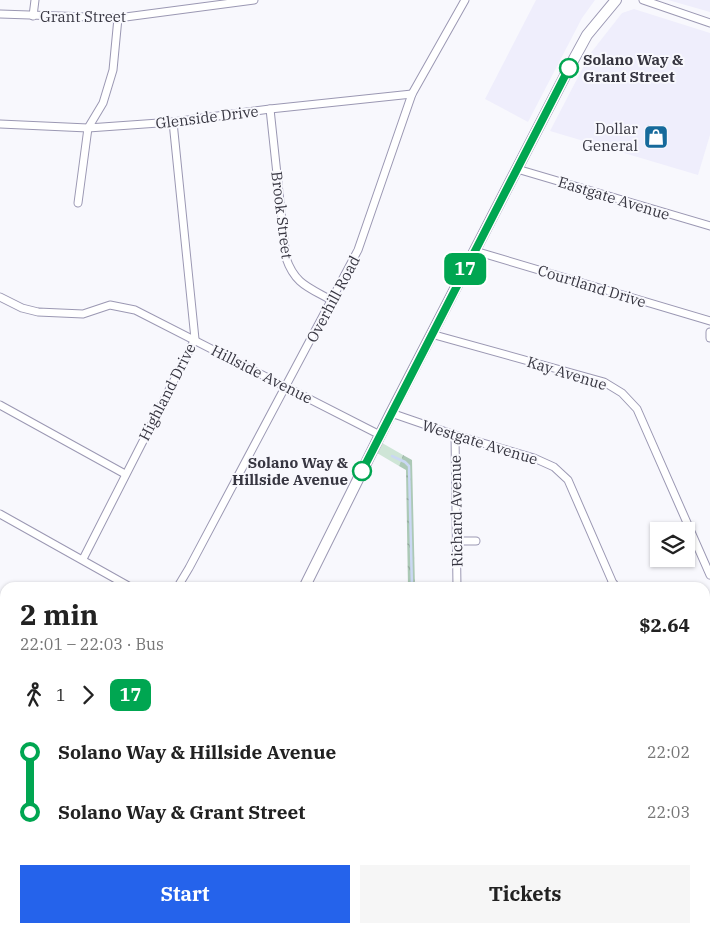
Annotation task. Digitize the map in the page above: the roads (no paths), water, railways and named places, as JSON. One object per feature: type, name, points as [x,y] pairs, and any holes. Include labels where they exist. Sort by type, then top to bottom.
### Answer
[{"type":"street","points":[[33,16],[35,0]]},
{"type":"street","name":"Grant Street","points":[[0,14],[118,18],[254,0]]},
{"type":"street","name":"Overhill Road","points":[[181,582],[358,250],[412,94],[465,0]]},
{"type":"street","points":[[307,582],[431,334],[587,35],[616,0]]},
{"type":"street","points":[[643,0],[710,23]]},
{"type":"street","points":[[78,203],[88,128],[103,103],[113,70],[118,18]]},
{"type":"street","name":"Glenside Drive","points":[[0,124],[88,128],[173,122],[270,109],[412,94]]},
{"type":"street","name":"Brook Street","points":[[270,109],[286,258],[290,270],[297,280],[331,300]]},
{"type":"street","name":"Highland Drive","points":[[83,559],[195,339],[173,122]]},
{"type":"street","name":"Eastgate Avenue","points":[[517,169],[710,226]]},
{"type":"street","name":"Courtland Drive","points":[[475,251],[710,321]]},
{"type":"street","name":"Hillside Avenue","points":[[0,297],[22,308],[38,312],[82,314],[110,305],[135,310],[380,435]]},
{"type":"street","points":[[710,332],[710,338]]},
{"type":"street","name":"Kay Avenue","points":[[431,334],[604,382],[622,393],[637,409],[710,575]]},
{"type":"street","points":[[0,405],[125,474]]},
{"type":"street","name":"Westgate Avenue","points":[[391,413],[455,435],[534,458],[554,467],[568,480],[612,582]]},
{"type":"street","name":"Richard Avenue","points":[[455,435],[457,582]]},
{"type":"street","points":[[0,514],[122,582]]},
{"type":"street","points":[[456,541],[476,541]]},
{"type":"waterway","points":[[392,456],[409,466],[412,582]]},
{"type":"place","name":"Solano Way & Grant Street","points":[[569,68]]},
{"type":"place","name":"Dollar General","points":[[656,137]]},
{"type":"place","name":"Solano Way & Hillside Avenue","points":[[362,471]]}]
